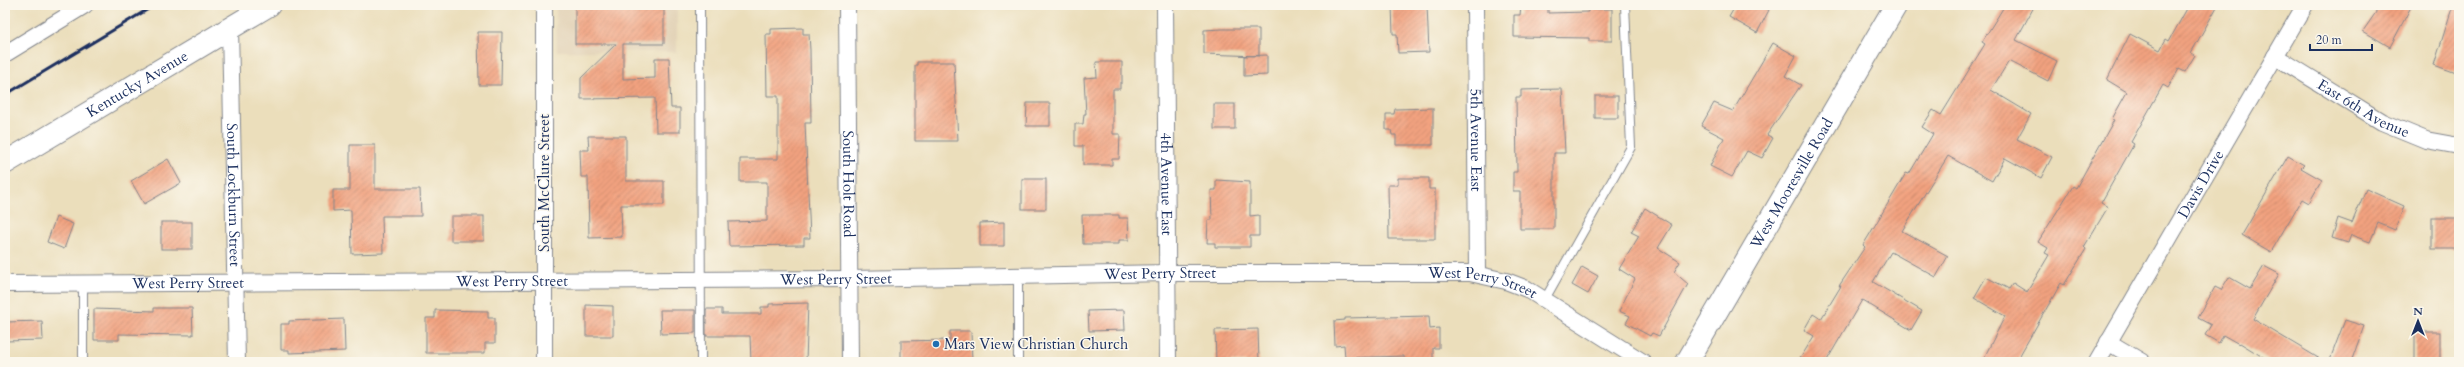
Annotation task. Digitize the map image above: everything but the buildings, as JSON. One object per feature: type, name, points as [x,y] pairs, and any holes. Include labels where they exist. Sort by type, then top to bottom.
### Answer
[{"type":"main road","name":"Kentucky Avenue","points":[[5,164],[269,5]]},
{"type":"main road","name":"West Mooresville Road","points":[[1687,362],[1896,5]]},
{"type":"street","points":[[5,54],[86,5]]},
{"type":"street","name":"South McClure Street","points":[[544,5],[544,362]]},
{"type":"street","name":"South Holt Road","points":[[847,5],[850,362]]},
{"type":"street","name":"4th Avenue East","points":[[1165,5],[1168,362]]},
{"type":"street","name":"5th Avenue East","points":[[1475,5],[1477,274]]},
{"type":"street","name":"Davis Drive","points":[[2096,362],[2305,5]]},
{"type":"street","name":"South Lockburn Street","points":[[230,28],[237,362]]},
{"type":"street","name":"East 6th Avenue","points":[[2275,56],[2382,122],[2426,140],[2459,146]]},
{"type":"street","name":"West Perry Street","points":[[5,284],[236,284],[544,280],[850,279],[1168,273],[1447,272],[1477,274],[1511,282],[1545,299],[1644,362]]},
{"type":"street","points":[[2108,342],[2142,362]]},
{"type":"lane","points":[[700,5],[701,362]]},
{"type":"lane","points":[[1545,299],[1631,147],[1625,5]]},
{"type":"lane","points":[[1018,276],[1018,362]]},
{"type":"lane","points":[[83,284],[83,362]]},
{"type":"shaded area","points":[[556,5],[677,5],[677,52],[557,51]]},
{"type":"railway","points":[[5,95],[155,5]]},
{"type":"place","name":"Mars View Christian Church","points":[[936,344]]}]
